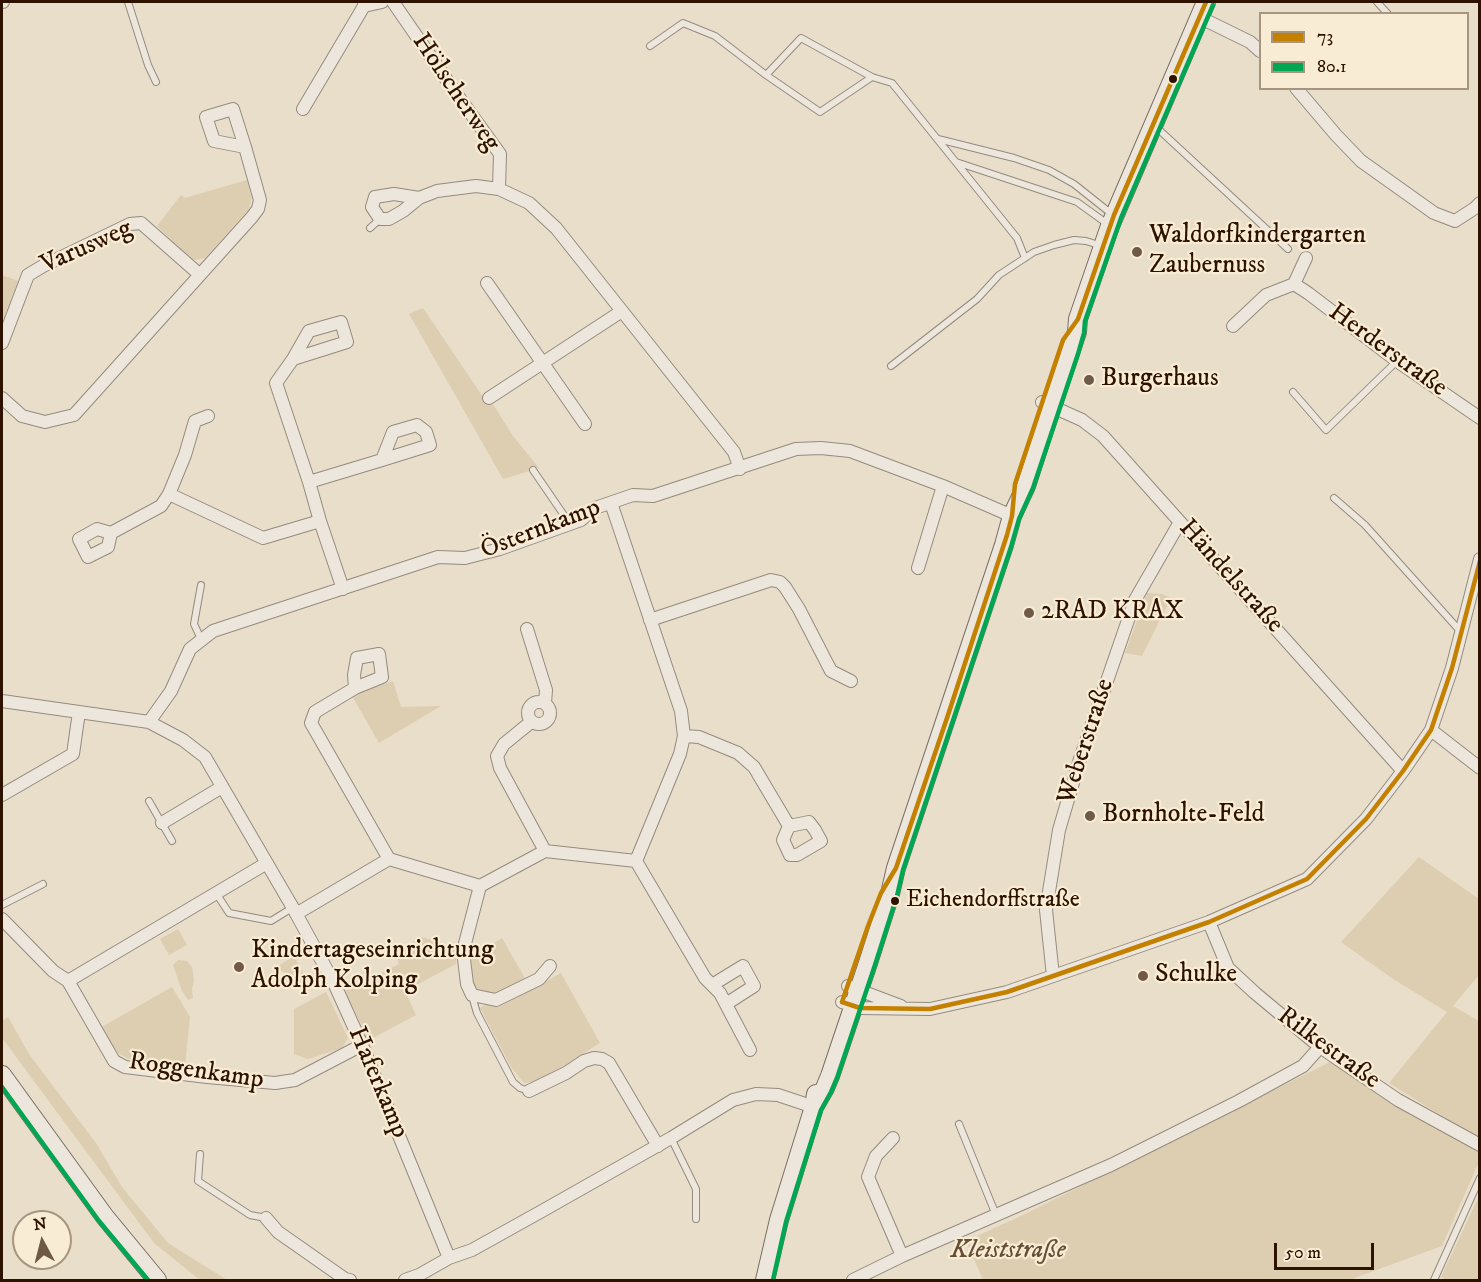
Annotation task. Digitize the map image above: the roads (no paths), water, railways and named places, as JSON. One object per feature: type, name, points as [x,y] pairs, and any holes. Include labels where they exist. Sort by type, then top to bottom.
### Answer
[{"type":"street","points":[[303,109],[364,4],[382,2]]},
{"type":"street","name":"Hölscherweg","points":[[393,2],[500,154],[499,189]]},
{"type":"street","points":[[765,1281],[779,1220],[814,1107],[817,1085],[851,996],[868,926],[881,893],[896,868],[951,704],[1012,516],[1015,484],[1047,404],[1063,340],[1078,319],[1112,221],[1203,10],[1259,50]]},
{"type":"street","points":[[1298,90],[1361,161],[1434,213],[1455,220],[1479,203]]},
{"type":"street","points":[[2,398],[22,416],[45,422],[74,415],[258,209],[260,200],[245,147]]},
{"type":"street","name":"Hölscherweg","points":[[419,198],[394,194],[375,197],[372,207],[380,219],[389,219],[419,198],[437,191],[476,186],[499,189],[529,203],[556,228],[735,452],[740,469]]},
{"type":"street","name":"Varusweg","points":[[2,343],[28,275],[130,224],[141,223],[199,274]]},
{"type":"street","points":[[1233,326],[1266,295],[1294,284],[1306,258]]},
{"type":"street","points":[[487,283],[585,424]]},
{"type":"street","name":"Herderstraße","points":[[1294,284],[1397,361],[1479,418]]},
{"type":"street","points":[[489,398],[622,311]]},
{"type":"street","points":[[293,358],[276,383],[343,589]]},
{"type":"street","name":"Händelstraße","points":[[1047,404],[1082,420],[1103,436],[1403,771]]},
{"type":"street","points":[[111,533],[161,506],[170,494],[195,421],[208,416]]},
{"type":"street","name":"Östernkamp","points":[[149,722],[171,691],[190,649],[213,631],[438,558],[465,558],[484,553],[581,520],[595,508],[633,495],[653,496],[796,449],[821,448],[850,451],[944,486],[1012,516]]},
{"type":"street","points":[[309,482],[382,460]]},
{"type":"street","points":[[918,568],[944,486]]},
{"type":"street","points":[[170,494],[263,538],[320,521]]},
{"type":"street","points":[[611,503],[681,711],[684,736],[680,754],[636,861]]},
{"type":"street","name":"Weberstraße","points":[[1053,976],[1046,910],[1059,830],[1080,759],[1135,600],[1180,522]]},
{"type":"street","points":[[851,996],[905,1008],[930,1010],[1007,992],[1209,922],[1307,879],[1366,819],[1431,730],[1452,668],[1479,559]]},
{"type":"street","points":[[650,620],[771,580],[780,582],[799,609],[831,671],[851,681]]},
{"type":"street","points":[[527,629],[546,690],[545,703],[550,711],[549,720],[540,725],[531,722],[527,715],[529,706],[536,701],[545,703]]},
{"type":"street","points":[[355,688],[315,712],[311,723],[389,859],[480,886],[544,851],[636,861]]},
{"type":"street","name":"Haferkamp","points":[[2,701],[149,722],[183,740],[205,757],[295,911],[334,983],[362,1045],[448,1258]]},
{"type":"street","points":[[2,795],[73,754],[80,712]]},
{"type":"street","points":[[531,722],[504,744],[497,756],[500,768],[544,851]]},
{"type":"street","points":[[1431,730],[1479,768]]},
{"type":"street","points":[[684,736],[699,737],[738,753],[754,767],[789,826]]},
{"type":"street","points":[[162,823],[222,787]]},
{"type":"street","points":[[295,911],[389,859]]},
{"type":"street","points":[[636,861],[705,978],[720,993],[750,1050]]},
{"type":"street","points":[[68,981],[267,863]]},
{"type":"street","points":[[480,886],[463,951],[467,984],[471,995],[496,1000],[539,979],[550,966]]},
{"type":"street","name":"Roggenkamp","points":[[2,919],[53,971],[68,981],[114,1061],[125,1067],[275,1083],[295,1080],[362,1045]]},
{"type":"street","name":"Rilkestraße","points":[[1209,922],[1228,968],[1320,1047],[1398,1100],[1479,1145]]},
{"type":"street","points":[[712,985],[743,966],[754,986],[726,1004]]},
{"type":"street","points":[[853,1281],[902,1256],[1111,1165],[1239,1101],[1303,1066],[1320,1047]]},
{"type":"street","points":[[529,1091],[566,1073],[584,1061],[594,1058],[602,1059],[609,1063],[658,1146]]},
{"type":"street","points":[[2,1075],[105,1217],[156,1281]]},
{"type":"street","points":[[405,1281],[448,1258],[480,1245],[658,1146],[734,1100],[756,1094],[778,1095],[814,1107]]},
{"type":"street","points":[[892,1138],[876,1156],[868,1177],[902,1256]]},
{"type":"street","points":[[266,1218],[278,1232],[350,1281]]},
{"type":"street","points":[[754,1281],[779,1220]]},
{"type":"street","points":[[135,1256],[166,1281]]},
{"type":"lane","points":[[128,2],[156,82]]},
{"type":"lane","points":[[650,46],[682,22],[715,36],[820,112],[872,78]]},
{"type":"lane","points":[[766,75],[801,38],[872,78],[892,83],[1017,238],[1025,258]]},
{"type":"lane","points":[[1153,124],[1288,249]]},
{"type":"lane","points":[[938,139],[1014,158],[1048,170],[1074,184],[1112,221]]},
{"type":"lane","points":[[956,162],[1077,202],[1112,221]]},
{"type":"lane","points":[[370,228],[380,219]]},
{"type":"lane","points":[[891,366],[977,298],[999,275],[1034,252],[1074,240],[1103,246]]},
{"type":"lane","points":[[1293,392],[1326,430],[1397,361]]},
{"type":"lane","points":[[533,470],[570,524]]},
{"type":"lane","points":[[1334,498],[1365,525],[1461,632]]},
{"type":"lane","points":[[201,585],[194,624],[202,640]]},
{"type":"lane","points":[[149,801],[172,841]]},
{"type":"lane","points":[[2,905],[43,884]]},
{"type":"lane","points":[[216,893],[229,913],[271,921],[295,911]]},
{"type":"lane","points":[[471,995],[477,1012],[513,1082],[529,1091]]},
{"type":"lane","points":[[959,1124],[997,1216]]},
{"type":"lane","points":[[671,1138],[696,1188],[696,1219]]},
{"type":"lane","points":[[200,1154],[198,1181],[250,1215],[266,1218]]},
{"type":"lane","points":[[1434,1281],[1479,1178]]},
{"type":"place","name":"Waldorfkindergarten Zaubernuss","points":[[1137,252]]},
{"type":"place","name":"Burgerhaus","points":[[1089,380]]},
{"type":"place","name":"2RAD KRAX","points":[[1029,613]]},
{"type":"place","name":"Bornholte-Feld","points":[[1090,816]]},
{"type":"place","name":"Eichendorffstraße","points":[[895,901]]},
{"type":"place","name":"Kindertageseinrichtung Adolph Kolping","points":[[239,967]]},
{"type":"place","name":"Schulke","points":[[1143,976]]},
{"type":"park label","name":"Kleiststraße","points":[[1008,1252]]}]
